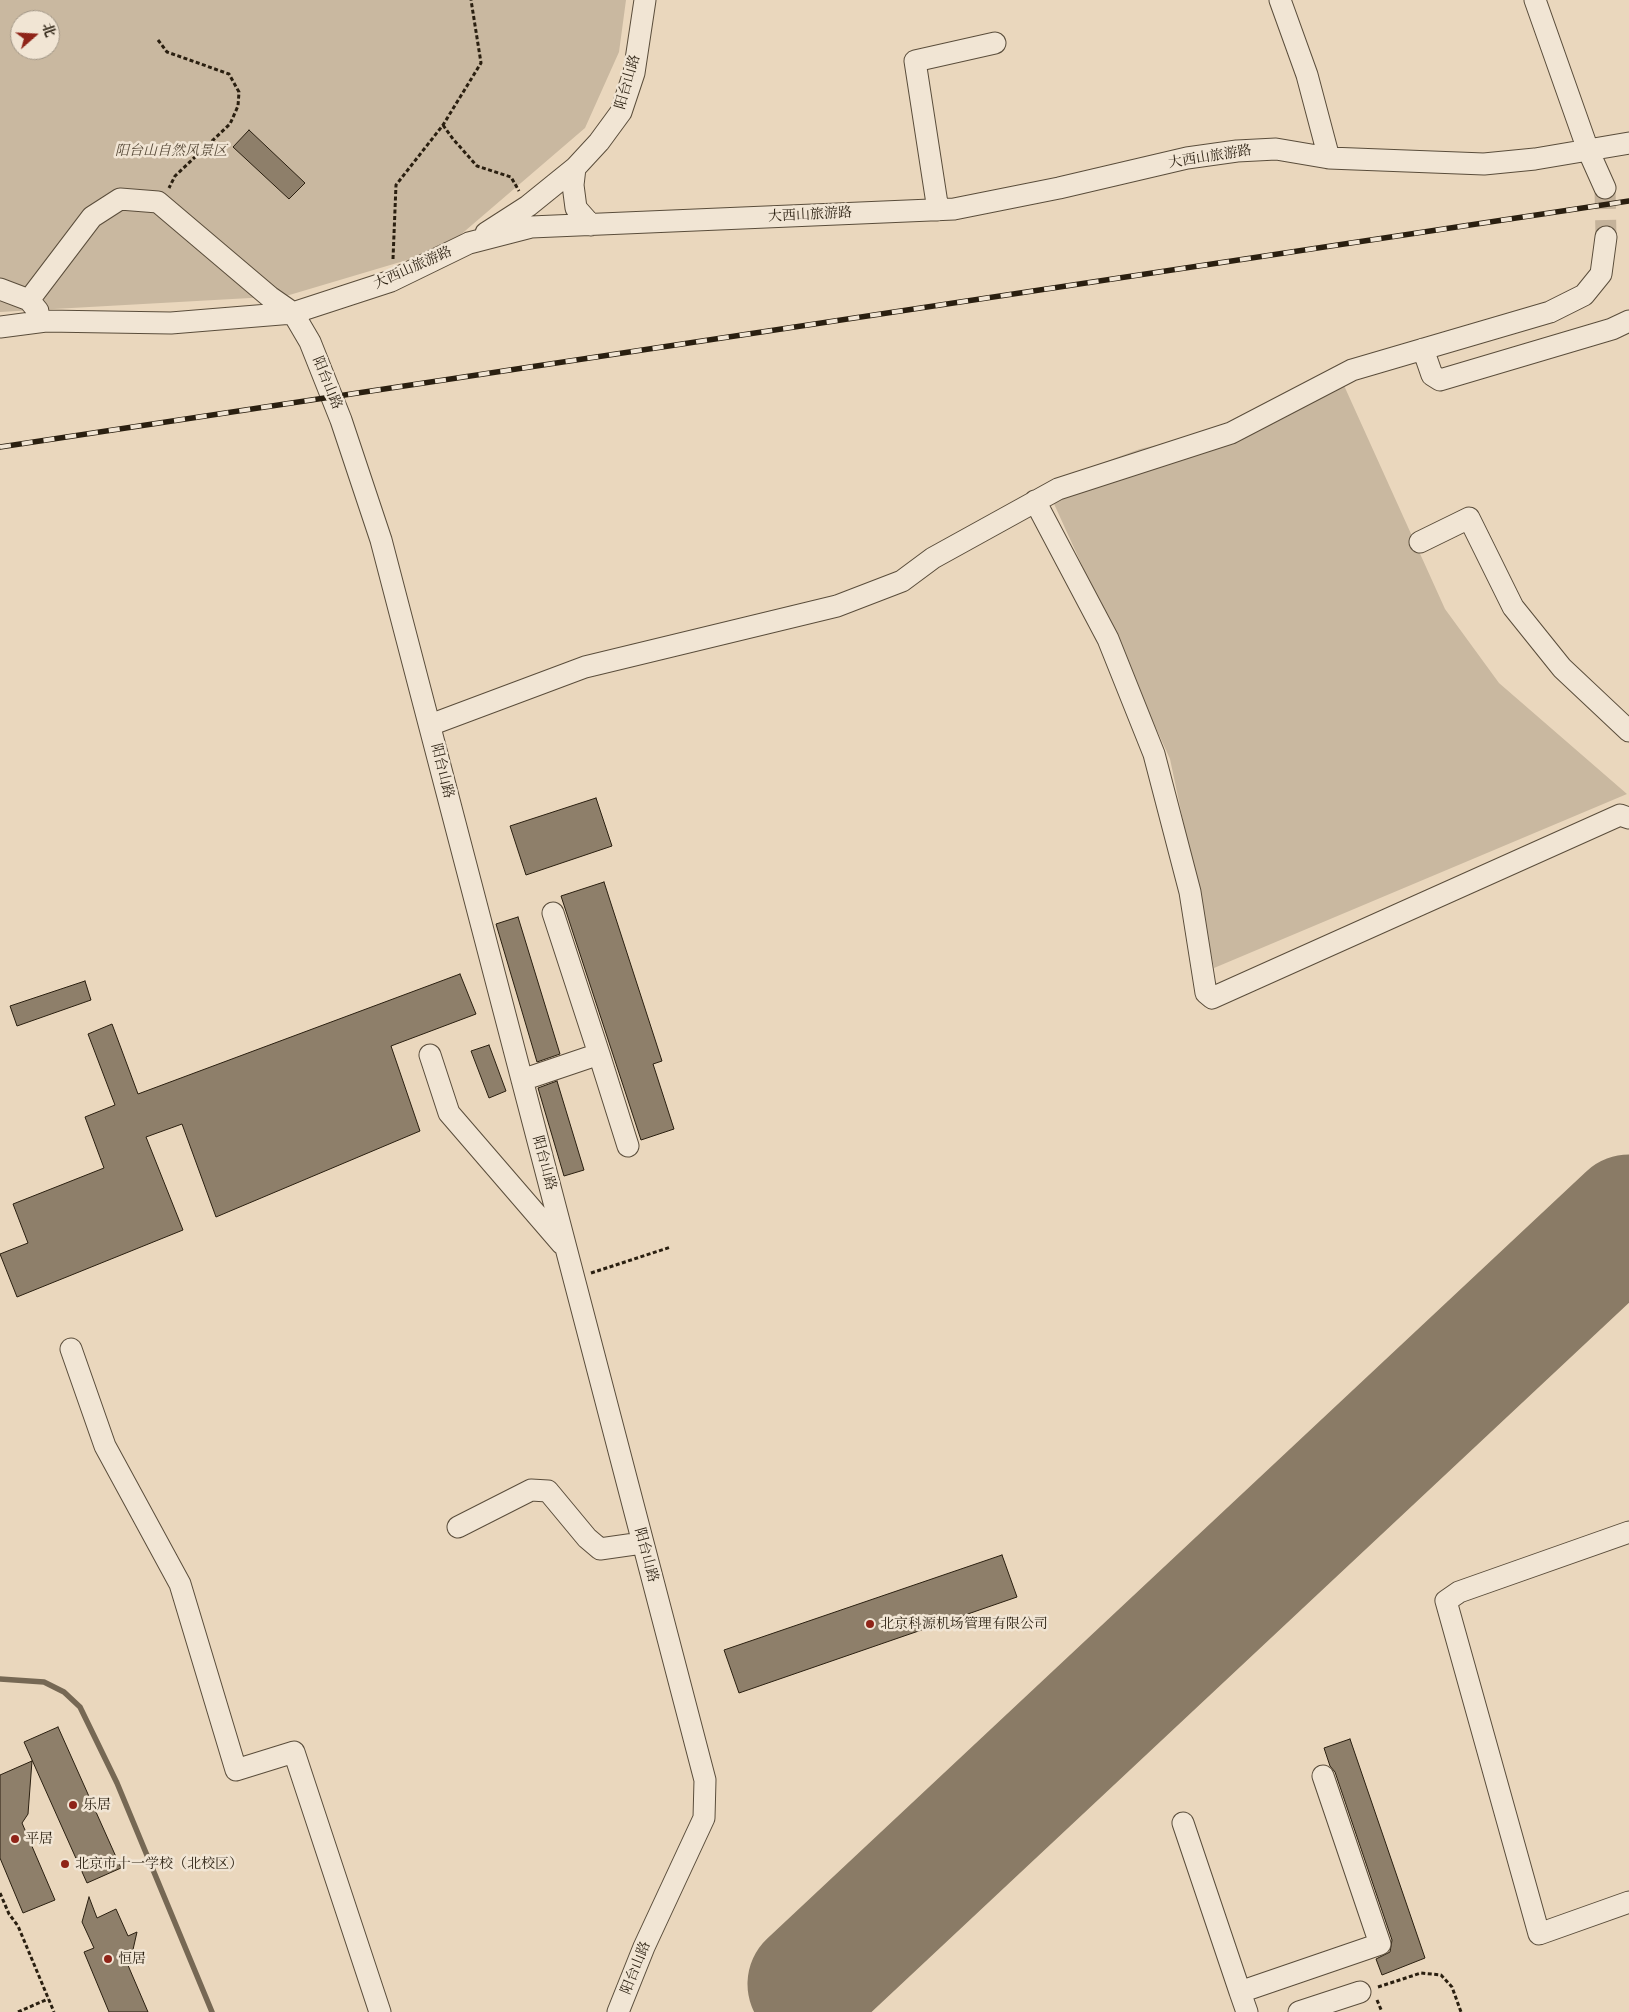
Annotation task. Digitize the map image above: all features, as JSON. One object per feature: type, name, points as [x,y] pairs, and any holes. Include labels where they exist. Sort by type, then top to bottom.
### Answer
[{"type":"street","name":"阳台山路","points":[[469,243],[528,206],[575,168],[599,142],[621,112],[634,73],[645,0]]},
{"type":"street","points":[[1280,0],[1307,75],[1329,158]]},
{"type":"street","points":[[1535,0],[1588,150],[1605,188]]},
{"type":"street","points":[[938,210],[915,61],[995,43]]},
{"type":"street","name":"大西山旅游路","points":[[0,328],[46,321],[171,323],[293,313],[391,281],[469,243],[531,227],[954,209],[1059,188],[1187,158],[1237,151],[1276,149],[1329,158],[1484,164],[1629,143]]},
{"type":"street","points":[[575,168],[573,185],[576,208],[591,225]]},
{"type":"street","points":[[29,300],[92,217],[120,200],[158,202],[270,297],[293,313]]},
{"type":"street","points":[[430,724],[586,667],[837,606],[902,581],[933,558],[1058,489],[1231,433],[1352,370],[1550,312],[1584,295],[1601,274],[1606,237]]},
{"type":"street","points":[[0,289],[29,300],[46,321]]},
{"type":"street","name":"阳台山路","points":[[293,313],[310,342],[341,420],[378,531],[705,1780],[704,1818],[644,1947],[618,2012]]},
{"type":"street","points":[[1423,349],[1432,375],[1440,380],[1612,329],[1629,321]]},
{"type":"street","points":[[1035,501],[1108,639],[1154,754],[1190,892],[1206,993],[1212,998],[1620,815],[1629,818]]},
{"type":"street","points":[[1420,542],[1469,518],[1513,607],[1562,668],[1629,731]]},
{"type":"street","points":[[553,913],[628,1146]]},
{"type":"street","points":[[522,1080],[599,1054]]},
{"type":"street","points":[[430,1056],[449,1112],[566,1248]]},
{"type":"street","points":[[71,1349],[105,1446],[180,1584],[236,1770],[294,1752],[380,2012]]},
{"type":"street","points":[[458,1527],[531,1490],[548,1490],[587,1538],[600,1549],[642,1543]]},
{"type":"street","points":[[1629,1532],[1459,1592],[1446,1601],[1539,1934],[1629,1902]]},
{"type":"street","points":[[1240,1992],[1380,1944],[1323,1776]]},
{"type":"street","points":[[1183,1822],[1247,2012]]},
{"type":"street","points":[[1299,2012],[1360,1992]]},
{"type":"path","points":[[391,281],[396,185],[443,125],[481,63],[471,0]]},
{"type":"path","points":[[158,40],[167,52],[229,74],[239,92],[238,106],[230,124],[175,176],[161,204]]},
{"type":"path","points":[[443,125],[477,166],[511,177],[528,206]]},
{"type":"path","points":[[574,1279],[671,1247]]},
{"type":"path","points":[[0,1893],[9,1914],[18,1926],[54,2012]]},
{"type":"path","points":[[0,1908],[4,1904]]},
{"type":"path","points":[[1360,1992],[1421,1973],[1441,1975],[1452,1987],[1462,2012]]},
{"type":"path","points":[[18,2012],[48,1999]]},
{"type":"green space","name":"阳台山自然风景区","points":[[0,0],[626,0],[619,52],[585,128],[444,249],[286,296],[0,312]]},
{"type":"green space","points":[[1337,370],[1445,609],[1499,683],[1627,794],[1214,968],[1170,759],[1045,484],[1140,449],[1232,427]]},
{"type":"building","points":[[249,130],[305,183],[289,199],[233,147]]},
{"type":"building","points":[[596,798],[612,846],[526,875],[510,826]]},
{"type":"building","points":[[604,882],[662,1061],[653,1064],[674,1129],[641,1140],[561,896]]},
{"type":"building","points":[[518,917],[560,1054],[537,1062],[496,924]]},
{"type":"building","points":[[460,974],[476,1014],[391,1046],[420,1131],[216,1217],[182,1124],[146,1137],[183,1230],[17,1297],[0,1254],[28,1243],[13,1204],[104,1168],[85,1117],[115,1105],[88,1034],[112,1024],[138,1094]]},
{"type":"building","points":[[85,981],[91,1000],[17,1026],[10,1006]]},
{"type":"building","points":[[489,1045],[506,1091],[489,1098],[471,1051]]},
{"type":"building","points":[[557,1081],[584,1170],[564,1176],[538,1088]]},
{"type":"building","name":"北京科源机场管理有限公司","points":[[1002,1555],[1017,1597],[739,1693],[724,1650]]},
{"type":"building","name":"乐居","points":[[58,1727],[121,1868],[87,1883],[24,1742]]},
{"type":"building","points":[[1350,1739],[1425,1958],[1382,1975],[1376,1959],[1390,1952],[1392,1940],[1335,1772],[1330,1766],[1324,1748]]},
{"type":"building","name":"平居","points":[[32,1761],[28,1814],[22,1823],[55,1900],[23,1913],[0,1858],[0,1775]]},
{"type":"building","name":"恒居","points":[[89,1897],[97,1918],[116,1909],[128,1936],[137,1932],[132,1954],[127,1963],[148,2012],[109,2012],[84,1952],[94,1948],[82,1922]]},
{"type":"waterway","points":[[0,1679],[44,1682],[64,1692],[80,1707],[117,1783],[212,2012]]},
{"type":"runway","points":[[810,1984],[1629,1217]]},
{"type":"tunnel","points":[[1605,188],[1606,237]]},
{"type":"railway","points":[[0,447],[1629,201]]},
{"type":"place","name":"北京科源机场管理有限公司","points":[[870,1624]]},
{"type":"place","name":"乐居","points":[[73,1805]]},
{"type":"place","name":"平居","points":[[15,1839]]},
{"type":"place","name":"北京市十一学校（北校区）","points":[[65,1864]]},
{"type":"place","name":"恒居","points":[[108,1959]]}]
